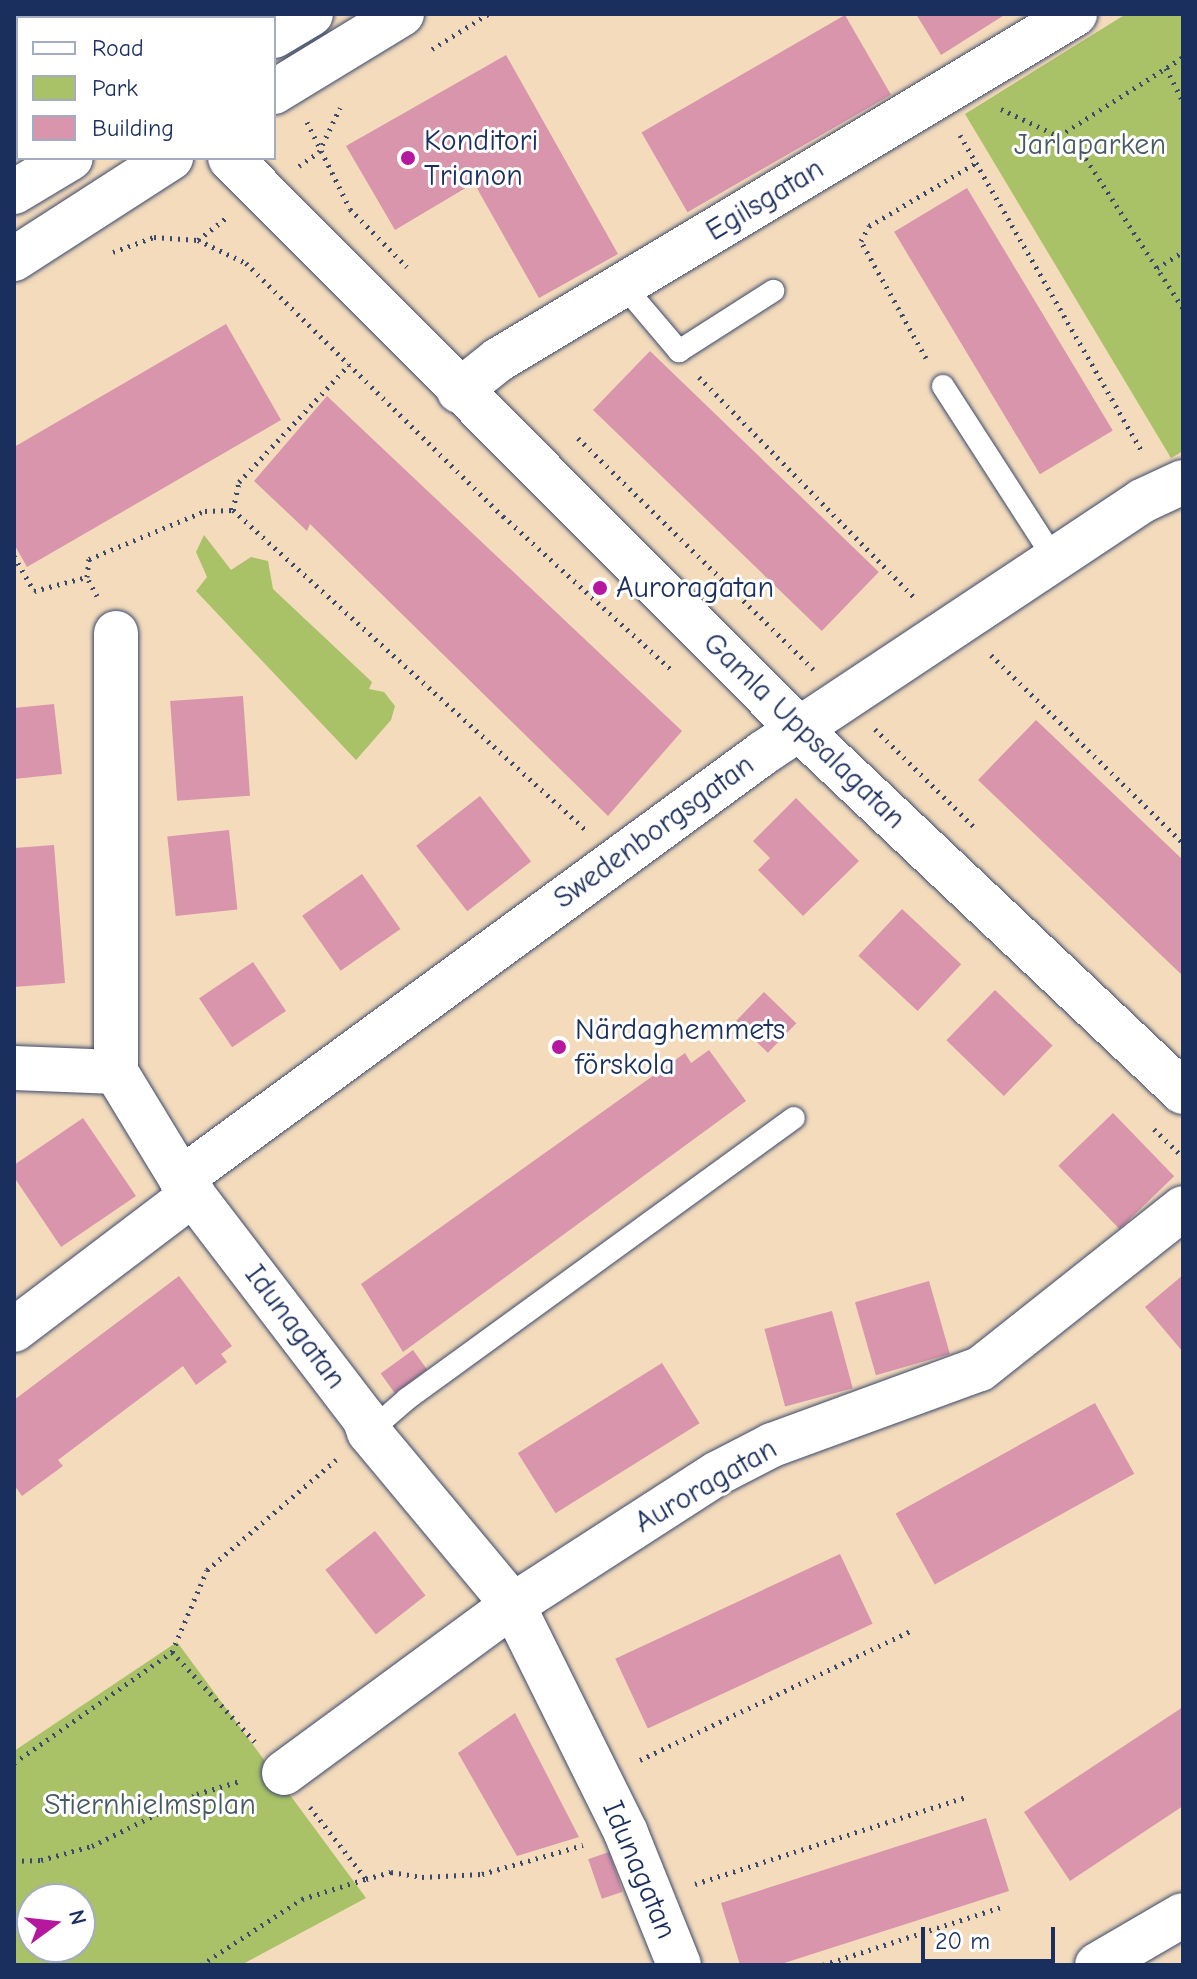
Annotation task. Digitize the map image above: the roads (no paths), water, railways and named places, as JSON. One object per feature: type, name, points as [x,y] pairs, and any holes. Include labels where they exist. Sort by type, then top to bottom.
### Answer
[{"type":"street","points":[[276,35],[311,14]]},
{"type":"street","points":[[276,91],[402,14]]},
{"type":"street","name":"Egilsgatan","points":[[459,391],[498,360],[1075,14]]},
{"type":"street","points":[[14,192],[68,160]]},
{"type":"street","points":[[14,259],[168,160]]},
{"type":"street","name":"Gamla Uppsalagatan","points":[[232,160],[800,730],[1183,1092]]},
{"type":"street","name":"Swedenborgsgatan","points":[[14,1330],[187,1186],[618,859],[800,730],[1055,560],[1174,486]]},
{"type":"street","points":[[14,1068],[116,1072],[116,633]]},
{"type":"street","name":"Idunagatan","points":[[116,1072],[187,1186],[364,1418],[369,1432],[513,1605],[626,1833],[679,1965]]},
{"type":"street","name":"Auroragatan","points":[[284,1773],[513,1605],[718,1473],[772,1445],[980,1369],[1183,1208]]},
{"type":"street","points":[[1097,1965],[1183,1915]]},
{"type":"lane","points":[[623,285],[679,351],[773,291]]},
{"type":"lane","points":[[943,386],[1055,560]]},
{"type":"lane","points":[[369,1432],[407,1399],[794,1118]]},
{"type":"place","name":"Konditori Trianon","points":[[408,158]]},
{"type":"place","name":"Auroragatan","points":[[600,588]]},
{"type":"place","name":"Närdaghemmets förskola","points":[[559,1047]]},
{"type":"park label","name":"Jarlaparken","points":[[1090,145]]},
{"type":"park label","name":"Stiernhielmsplan","points":[[150,1805]]}]
